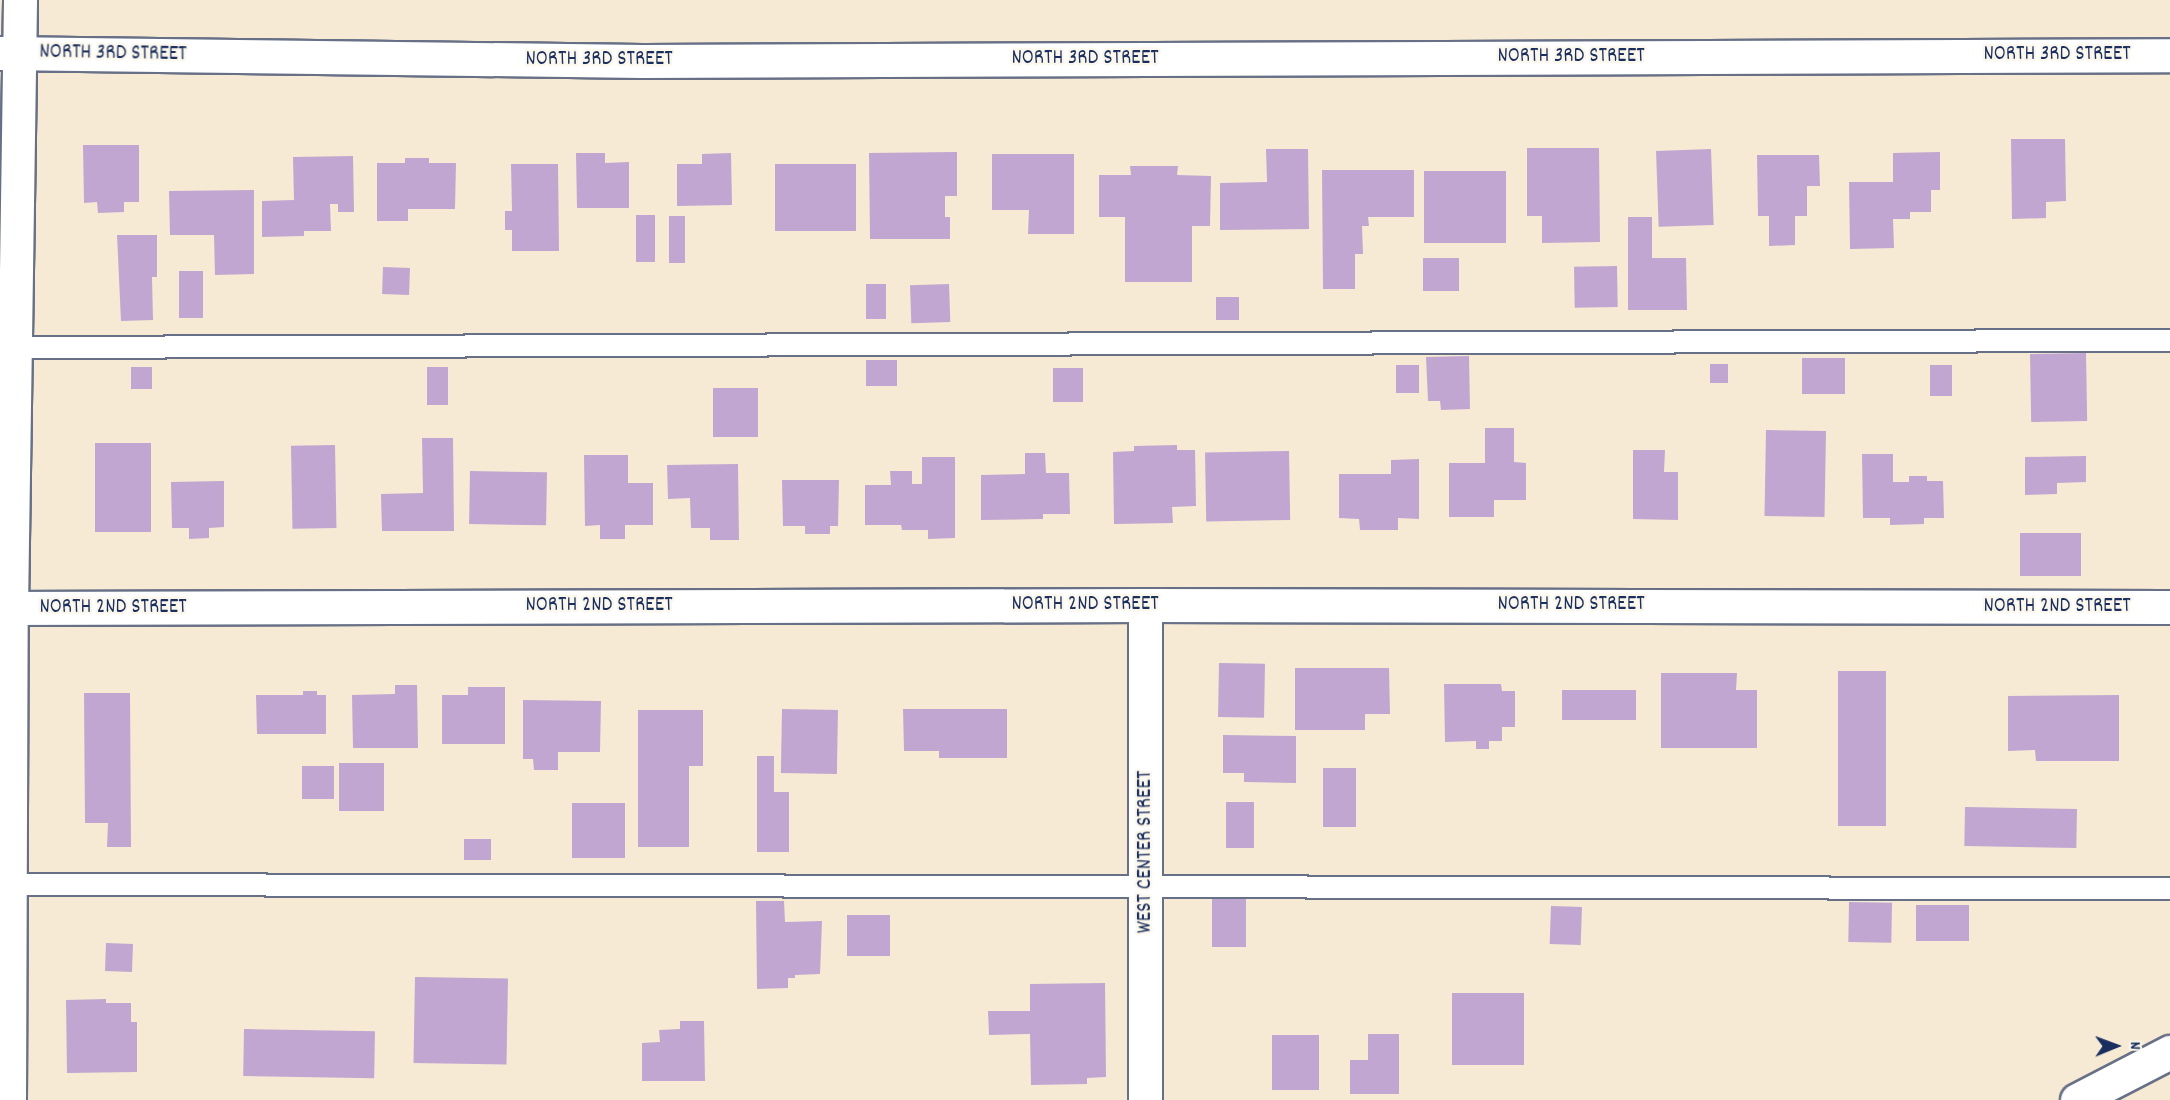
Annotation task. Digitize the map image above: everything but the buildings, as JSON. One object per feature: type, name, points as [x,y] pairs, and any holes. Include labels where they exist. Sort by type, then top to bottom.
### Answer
[{"type":"street","points":[[9,1100],[5,884],[6,608],[11,331],[10,53],[20,0]]},
{"type":"street","name":"NORTH 3RD STREET","points":[[10,53],[642,61],[2170,55]]},
{"type":"street","name":"NORTH 2ND STREET","points":[[6,608],[1145,605],[2170,607]]},
{"type":"street","name":"WEST CENTER STREET","points":[[1145,605],[1147,885],[1145,1100]]},
{"type":"street","points":[[2077,1100],[2170,1052]]},
{"type":"lane","points":[[11,331],[2170,340]]},
{"type":"lane","points":[[5,884],[2170,888]]}]
